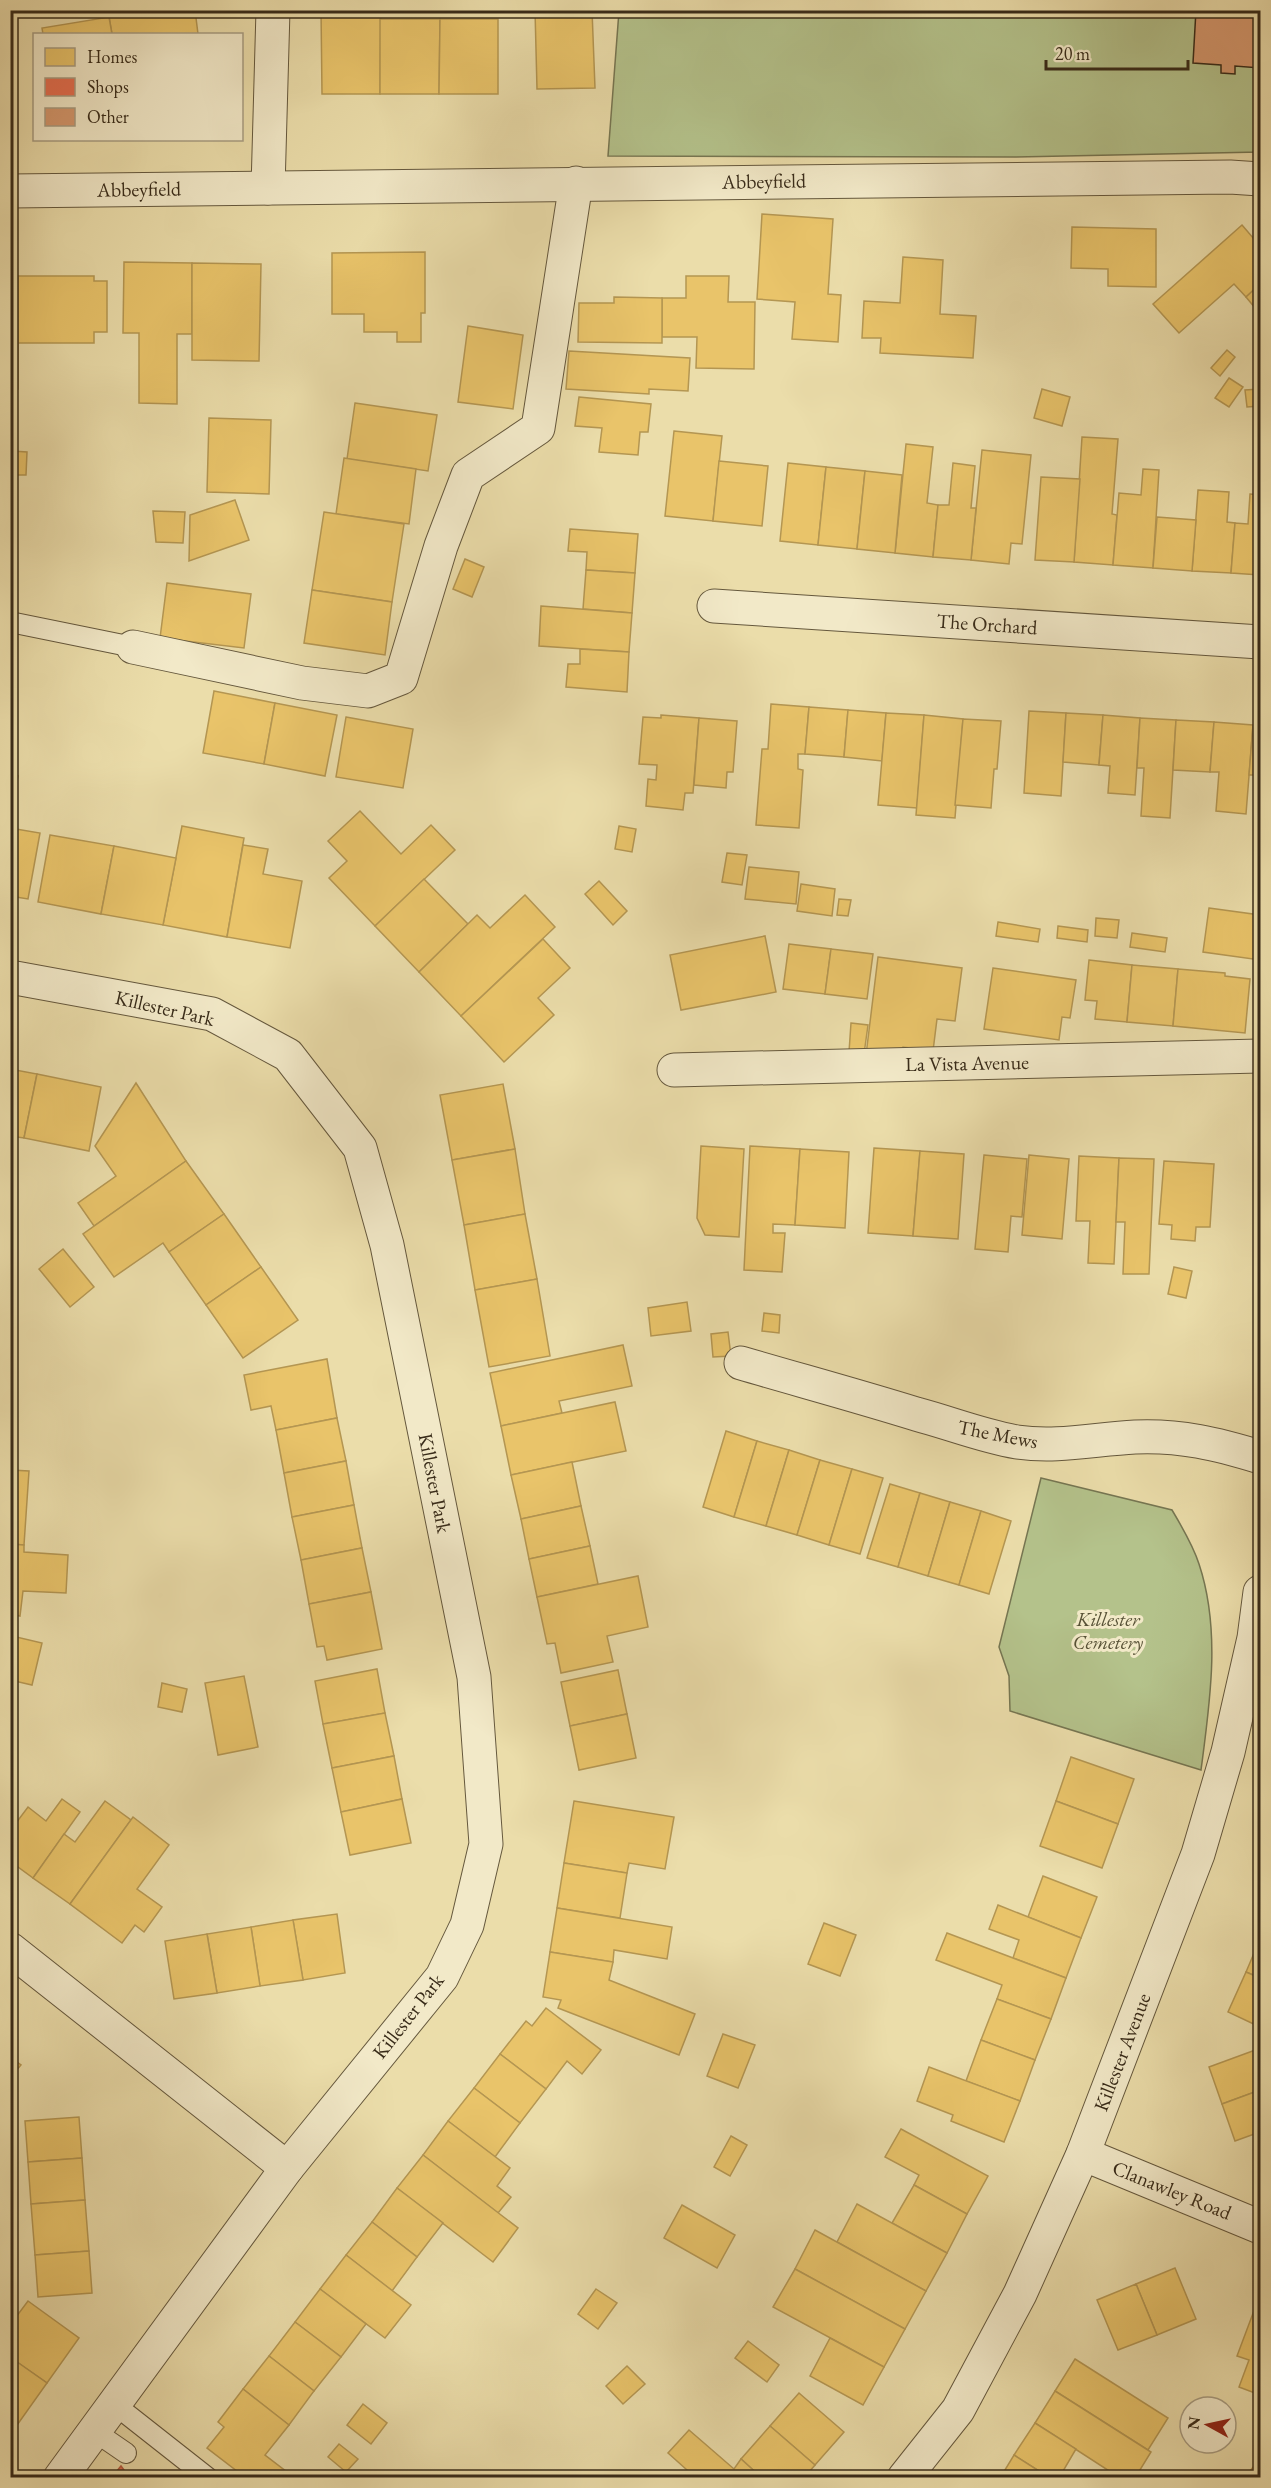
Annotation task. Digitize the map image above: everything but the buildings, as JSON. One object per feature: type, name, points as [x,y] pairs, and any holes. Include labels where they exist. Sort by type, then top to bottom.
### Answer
[{"type":"street","points":[[268,188],[273,10]]},
{"type":"street","name":"Abbeyfield","points":[[10,190],[1230,177],[1260,179]]},
{"type":"street","points":[[133,648],[302,683],[368,691],[401,678],[441,546],[468,475],[538,428],[576,183]]},
{"type":"street","name":"The Orchard","points":[[714,606],[1260,642]]},
{"type":"street","name":"Killester Park","points":[[10,976],[212,1014],[288,1055],[360,1148],[387,1245],[474,1677],[486,1845],[467,1925],[442,1977],[287,2168],[60,2478]]},
{"type":"street","name":"La Vista Avenue","points":[[674,1070],[1260,1056]]},
{"type":"street","name":"The Mews","points":[[741,1363],[967,1431],[1018,1442],[1058,1445],[1134,1437],[1172,1437],[1214,1443],[1260,1457]]},
{"type":"street","name":"Killester Avenue","points":[[903,2478],[958,2410],[1020,2294],[1083,2154],[1198,1854],[1228,1752],[1254,1638],[1260,1593]]},
{"type":"street","points":[[10,1949],[287,2168]]},
{"type":"street","name":"Clanawley Road","points":[[1083,2154],[1260,2227]]},
{"type":"lane","points":[[10,622],[133,648]]},
{"type":"lane","points":[[114,2404],[208,2478]]},
{"type":"lane","points":[[94,2431],[126,2453]]},
{"type":"green space","points":[[619,11],[1260,11],[1260,152],[1016,157],[608,156]]},
{"type":"green space","name":"Killester Cemetery","points":[[1041,1478],[1172,1510],[1194,1550],[1206,1589],[1212,1640],[1208,1718],[1201,1770],[1010,1711],[1009,1676],[999,1647]]}]
